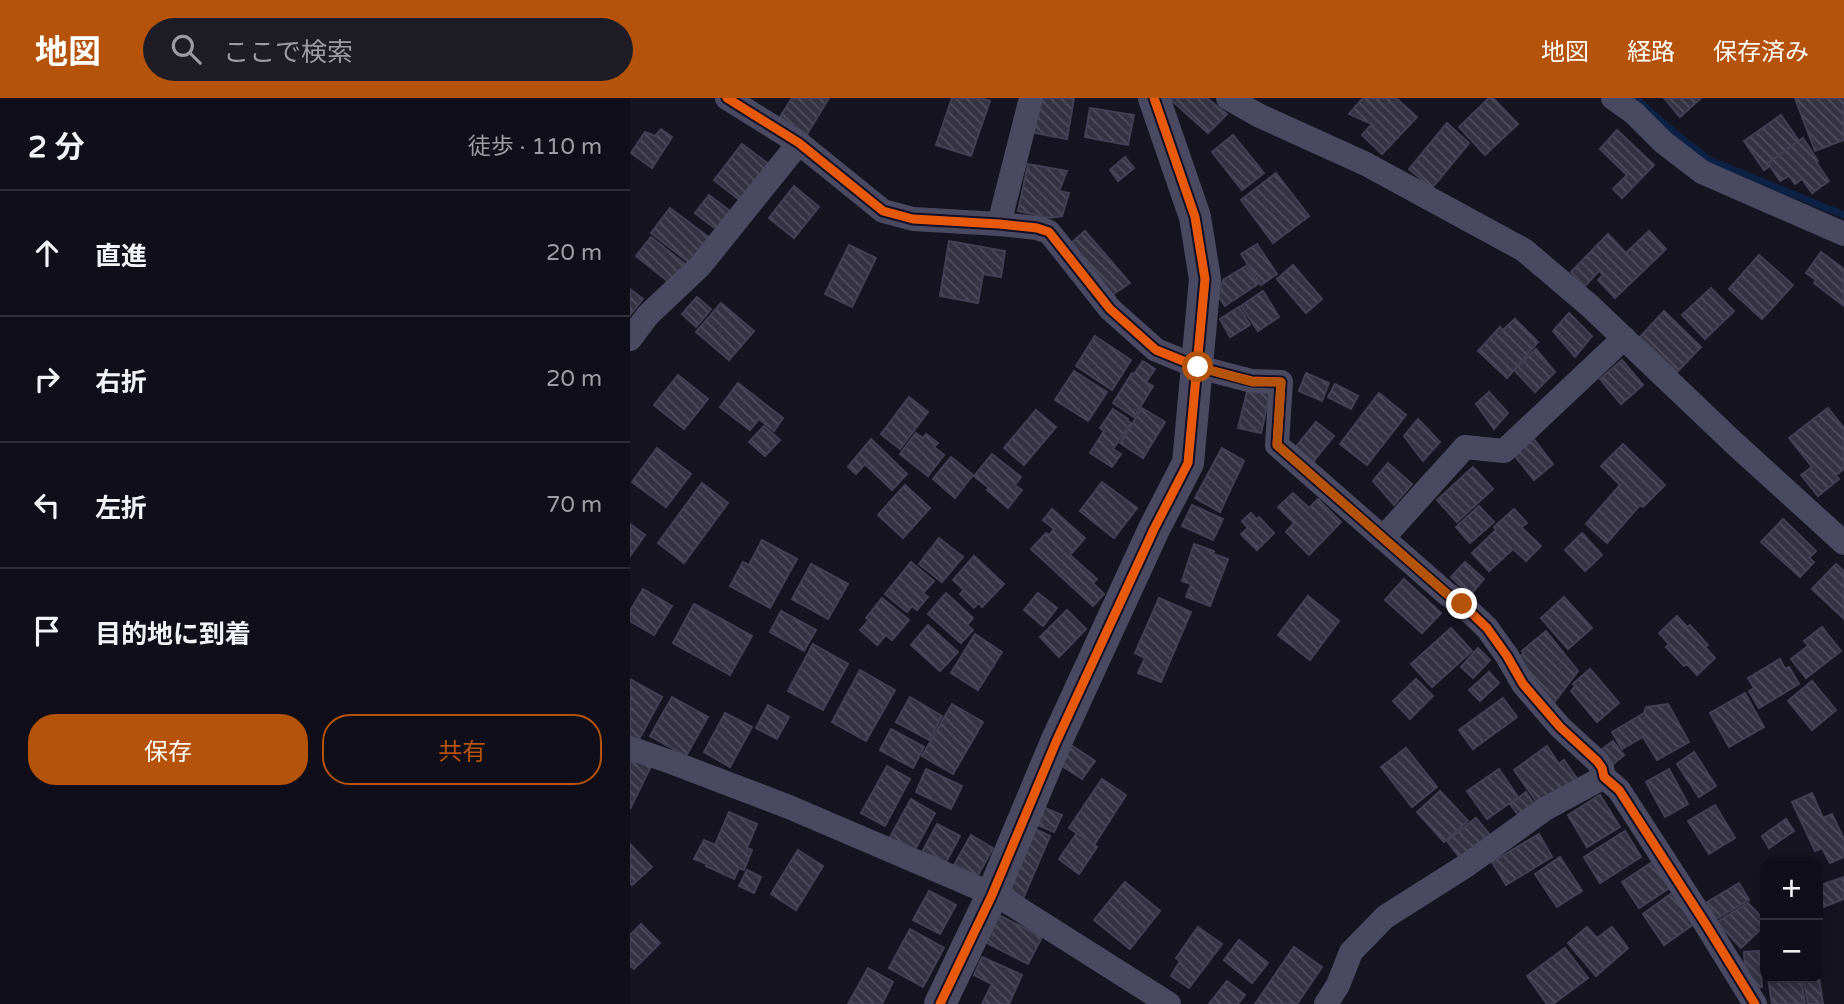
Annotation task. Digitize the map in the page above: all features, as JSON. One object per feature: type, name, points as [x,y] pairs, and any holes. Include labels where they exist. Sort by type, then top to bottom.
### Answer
[{"type":"street","points":[[727,98],[799,143],[883,211],[913,219],[999,224],[1049,232],[1110,309],[1156,350],[1198,367],[1252,382],[1281,382],[1277,445],[1487,628],[1523,684],[1560,727],[1597,761],[1604,777],[1619,790],[1755,1004]]},
{"type":"street","points":[[999,224],[1031,98]]},
{"type":"street","points":[[940,1004],[992,895],[1056,742],[1154,529],[1188,463],[1205,279],[1195,217],[1154,98]]},
{"type":"street","points":[[1228,98],[1259,116],[1366,164],[1524,250],[1590,306],[1844,543]]},
{"type":"street","points":[[1613,98],[1702,172],[1844,234]]},
{"type":"street","points":[[630,339],[648,315],[700,266],[799,143]]},
{"type":"street","points":[[1383,538],[1465,447],[1504,451],[1623,338]]},
{"type":"street","points":[[630,748],[789,807],[1008,902],[1169,1004]]},
{"type":"street","points":[[1326,1004],[1338,985],[1351,952],[1385,917],[1467,865],[1545,809],[1604,777]]},
{"type":"building","points":[[792,98],[829,98],[807,134],[780,117]]},
{"type":"building","points":[[952,98],[981,98],[990,101],[971,156],[936,145]]},
{"type":"building","points":[[1037,98],[1074,98],[1067,139],[1030,132]]},
{"type":"building","points":[[1169,98],[1207,98],[1227,114],[1208,133]]},
{"type":"building","points":[[1363,98],[1396,98],[1417,117],[1382,154],[1362,135],[1372,124],[1349,114]]},
{"type":"building","points":[[1489,98],[1493,98],[1518,124],[1485,155],[1459,127]]},
{"type":"building","points":[[1664,98],[1701,98],[1680,117]]},
{"type":"building","points":[[1795,98],[1844,98],[1844,140],[1815,151]]},
{"type":"building","points":[[1090,108],[1134,115],[1128,145],[1085,137]]},
{"type":"building","points":[[1781,115],[1801,144],[1764,170],[1744,141]]},
{"type":"building","points":[[1447,123],[1469,143],[1432,188],[1409,169]]},
{"type":"building","points":[[661,129],[672,137],[652,168],[631,153],[645,132],[655,136]]},
{"type":"building","points":[[1617,130],[1654,165],[1622,198],[1613,189],[1627,175],[1600,149]]},
{"type":"building","points":[[1233,135],[1264,173],[1242,190],[1212,152]]},
{"type":"building","points":[[1803,138],[1829,181],[1812,193],[1802,179],[1795,184],[1789,176],[1780,181],[1768,163]]},
{"type":"building","points":[[742,144],[770,165],[742,202],[714,180]]},
{"type":"building","points":[[1125,157],[1134,168],[1118,181],[1110,170]]},
{"type":"building","points":[[1028,164],[1067,171],[1059,191],[1069,193],[1062,216],[1048,218],[1018,211]]},
{"type":"building","points":[[1276,173],[1309,216],[1273,243],[1241,200]]},
{"type":"building","points":[[794,186],[819,207],[794,238],[769,218]]},
{"type":"building","points":[[709,195],[734,214],[720,232],[695,213]]},
{"type":"building","points":[[670,208],[711,239],[691,264],[651,233]]},
{"type":"building","points":[[1085,231],[1130,283],[1112,295],[1070,244]]},
{"type":"building","points":[[1649,231],[1666,249],[1615,298],[1598,280],[1603,275],[1599,271],[1585,286],[1571,272],[1608,234],[1626,253]]},
{"type":"building","points":[[651,237],[690,268],[675,287],[636,256]]},
{"type":"building","points":[[949,241],[1005,251],[1001,277],[983,274],[978,303],[940,296]]},
{"type":"building","points":[[1257,244],[1277,274],[1261,285],[1241,254]]},
{"type":"building","points":[[849,245],[876,258],[852,307],[825,294]]},
{"type":"building","points":[[1821,252],[1844,269],[1844,306],[1814,283],[1816,280],[1806,273]]},
{"type":"building","points":[[1759,255],[1793,285],[1762,319],[1729,289]]},
{"type":"building","points":[[1293,265],[1322,299],[1306,313],[1277,279]]},
{"type":"building","points":[[1246,266],[1258,284],[1225,306],[1218,296],[1223,280]]},
{"type":"building","points":[[1711,288],[1734,311],[1705,339],[1682,315]]},
{"type":"building","points":[[630,289],[643,299],[630,315]]},
{"type":"building","points":[[1263,291],[1279,317],[1258,331],[1241,306]]},
{"type":"building","points":[[697,297],[711,309],[696,327],[682,314]]},
{"type":"building","points":[[721,303],[754,331],[729,360],[696,332]]},
{"type":"building","points":[[1239,307],[1250,325],[1230,337],[1220,319]]},
{"type":"building","points":[[1664,311],[1701,347],[1677,372],[1640,337]]},
{"type":"building","points":[[1569,313],[1592,336],[1575,357],[1553,331]]},
{"type":"building","points":[[1515,319],[1538,342],[1507,378],[1478,351],[1500,327],[1503,330]]},
{"type":"building","points":[[1095,336],[1131,360],[1112,390],[1076,366]]},
{"type":"building","points":[[1536,349],[1555,372],[1535,392],[1514,370]]},
{"type":"building","points":[[1622,360],[1643,385],[1621,404],[1600,379]]},
{"type":"building","points":[[1143,361],[1155,369],[1146,382],[1153,386],[1134,417],[1113,403]]},
{"type":"building","points":[[1074,371],[1107,392],[1088,421],[1055,400]]},
{"type":"building","points":[[1306,373],[1329,383],[1322,401],[1299,391]]},
{"type":"building","points":[[678,375],[708,399],[684,429],[654,405]]},
{"type":"building","points":[[738,383],[783,418],[774,431],[759,419],[750,430],[720,407]]},
{"type":"building","points":[[1249,384],[1271,389],[1261,433],[1238,428]]},
{"type":"building","points":[[1335,384],[1358,396],[1351,409],[1328,397]]},
{"type":"building","points":[[1489,392],[1508,413],[1494,429],[1476,404]]},
{"type":"building","points":[[1379,393],[1406,415],[1367,465],[1340,444]]},
{"type":"building","points":[[909,397],[928,412],[900,449],[881,434]]},
{"type":"building","points":[[1142,408],[1165,422],[1143,458],[1120,443]]},
{"type":"building","points":[[1828,408],[1844,428],[1844,469],[1836,475],[1839,479],[1818,496],[1801,475],[1812,467],[1789,438]]},
{"type":"building","points":[[1113,409],[1131,423],[1113,449],[1121,454],[1112,467],[1090,453],[1104,431],[1100,428]]},
{"type":"building","points":[[1036,410],[1056,427],[1024,465],[1004,448]]},
{"type":"building","points":[[1418,419],[1440,442],[1423,461],[1404,436]]},
{"type":"building","points":[[1316,422],[1334,436],[1312,463],[1294,449]]},
{"type":"building","points":[[764,426],[780,440],[765,456],[749,442]]},
{"type":"building","points":[[916,433],[923,438],[926,434],[938,443],[934,447],[944,455],[928,476],[900,454]]},
{"type":"building","points":[[1533,438],[1553,464],[1534,480],[1510,450]]},
{"type":"building","points":[[871,439],[907,474],[892,490],[865,464],[856,474],[848,467]]},
{"type":"building","points":[[1623,444],[1665,485],[1643,507],[1640,505],[1607,543],[1586,524],[1620,485],[1601,466]]},
{"type":"building","points":[[657,448],[691,474],[666,507],[632,482]]},
{"type":"building","points":[[1222,448],[1244,461],[1220,512],[1195,498]]},
{"type":"building","points":[[992,454],[1021,477],[1015,485],[1022,490],[1008,508],[974,476]]},
{"type":"building","points":[[951,457],[973,475],[955,498],[933,479]]},
{"type":"building","points":[[1388,463],[1412,484],[1394,505],[1373,481]]},
{"type":"building","points":[[1473,467],[1493,489],[1457,522],[1437,500]]},
{"type":"building","points":[[1102,482],[1137,508],[1114,538],[1080,511]]},
{"type":"building","points":[[702,483],[728,503],[684,563],[658,543]]},
{"type":"building","points":[[905,485],[930,508],[903,538],[878,515]]},
{"type":"building","points":[[1293,493],[1309,508],[1318,499],[1341,522],[1309,555],[1286,532],[1294,523],[1278,507]]},
{"type":"building","points":[[1192,505],[1223,519],[1213,540],[1182,526]]},
{"type":"building","points":[[1479,506],[1494,522],[1470,543],[1456,527]]},
{"type":"building","points":[[1052,509],[1085,538],[1070,555],[1097,579],[1093,583],[1104,594],[1093,606],[1031,549],[1046,533],[1049,535],[1054,529],[1043,520]]},
{"type":"building","points":[[1514,509],[1527,523],[1521,527],[1541,546],[1526,561],[1513,549],[1489,571],[1472,553]]},
{"type":"building","points":[[1251,513],[1257,520],[1259,517],[1274,533],[1257,550],[1241,534],[1248,528],[1242,521]]},
{"type":"building","points":[[1783,519],[1816,551],[1809,558],[1814,562],[1800,577],[1761,542]]},
{"type":"building","points":[[630,524],[645,535],[630,556]]},
{"type":"building","points":[[1582,533],[1602,555],[1585,571],[1565,550]]},
{"type":"building","points":[[939,538],[963,557],[942,582],[919,564]]},
{"type":"building","points":[[762,540],[797,559],[770,608],[730,586],[743,562],[749,565]]},
{"type":"building","points":[[1194,544],[1228,559],[1210,606],[1186,597],[1191,584],[1182,581]]},
{"type":"building","points":[[974,556],[1004,584],[982,607],[978,603],[974,608],[960,594],[964,590],[953,580]]},
{"type":"building","points":[[911,562],[934,581],[923,593],[928,597],[917,610],[912,606],[907,612],[885,594]]},
{"type":"building","points":[[1465,562],[1484,579],[1470,595],[1451,577]]},
{"type":"building","points":[[811,564],[848,584],[828,619],[792,599]]},
{"type":"building","points":[[1836,564],[1844,571],[1844,619],[1812,589]]},
{"type":"building","points":[[1404,579],[1441,613],[1422,633],[1385,600]]},
{"type":"building","points":[[643,589],[672,606],[654,635],[630,621],[630,611]]},
{"type":"building","points":[[946,593],[973,618],[967,625],[973,630],[961,643],[928,614]]},
{"type":"building","points":[[1038,593],[1057,608],[1043,626],[1024,610]]},
{"type":"building","points":[[1308,596],[1339,621],[1310,660],[1278,635]]},
{"type":"building","points":[[1564,597],[1592,628],[1568,649],[1541,618]]},
{"type":"building","points":[[882,598],[909,620],[892,640],[886,635],[877,645],[860,630]]},
{"type":"building","points":[[1159,598],[1191,612],[1161,682],[1138,673],[1145,658],[1135,653]]},
{"type":"building","points":[[694,604],[752,636],[730,675],[673,643]]},
{"type":"building","points":[[1067,610],[1086,629],[1059,657],[1040,637]]},
{"type":"building","points":[[781,611],[816,630],[804,651],[770,632]]},
{"type":"building","points":[[1677,616],[1687,627],[1690,625],[1708,645],[1705,647],[1715,658],[1697,675],[1666,647],[1669,644],[1659,633]]},
{"type":"building","points":[[928,625],[958,652],[940,671],[911,645]]},
{"type":"building","points":[[1822,627],[1841,651],[1806,678],[1791,659],[1808,646],[1804,641]]},
{"type":"building","points":[[1451,628],[1472,651],[1432,687],[1411,664]]},
{"type":"building","points":[[1546,631],[1578,671],[1552,705],[1516,659]]},
{"type":"building","points":[[975,634],[1002,652],[978,690],[951,673]]},
{"type":"building","points":[[813,644],[848,664],[823,710],[788,691]]},
{"type":"building","points":[[1478,648],[1490,660],[1473,678],[1461,667]]},
{"type":"building","points":[[1780,659],[1785,669],[1789,667],[1799,684],[1759,708],[1749,691],[1754,688],[1748,678]]},
{"type":"building","points":[[1590,669],[1619,703],[1597,722],[1571,691],[1575,687],[1573,684]]},
{"type":"building","points":[[860,670],[895,690],[866,741],[832,722]]},
{"type":"building","points":[[1489,672],[1499,683],[1480,701],[1469,690]]},
{"type":"building","points":[[630,679],[662,697],[637,743],[630,739]]},
{"type":"building","points":[[1416,679],[1433,696],[1410,719],[1393,701]]},
{"type":"building","points":[[1812,681],[1836,710],[1812,730],[1788,701]]},
{"type":"building","points":[[1745,693],[1764,727],[1729,747],[1710,713]]},
{"type":"building","points":[[672,697],[708,717],[686,756],[650,736]]},
{"type":"building","points":[[910,697],[942,716],[929,740],[896,722]]},
{"type":"building","points":[[1503,698],[1517,717],[1473,749],[1459,730]]},
{"type":"building","points":[[952,704],[983,722],[953,774],[922,756]]},
{"type":"building","points":[[1668,704],[1689,742],[1657,760],[1643,737],[1622,749],[1612,732],[1644,713],[1646,707]]},
{"type":"building","points":[[768,705],[789,717],[777,739],[756,728]]},
{"type":"building","points":[[725,713],[752,727],[730,767],[704,752]]},
{"type":"building","points":[[891,729],[924,747],[913,768],[880,750]]},
{"type":"building","points":[[1613,741],[1624,755],[1612,765],[1601,750]]},
{"type":"building","points":[[1071,745],[1095,761],[1082,779],[1059,764]]},
{"type":"building","points":[[1547,746],[1559,764],[1564,760],[1578,780],[1541,808],[1514,770]]},
{"type":"building","points":[[1406,748],[1437,787],[1412,807],[1381,767]]},
{"type":"building","points":[[1694,752],[1716,786],[1699,797],[1677,764]]},
{"type":"building","points":[[630,754],[652,764],[630,809]]},
{"type":"building","points":[[887,766],[910,779],[885,826],[861,813]]},
{"type":"building","points":[[926,769],[962,786],[951,809],[916,792]]},
{"type":"building","points":[[1499,769],[1518,797],[1487,819],[1467,791]]},
{"type":"building","points":[[1669,769],[1688,804],[1665,817],[1646,782]]},
{"type":"building","points":[[1102,779],[1126,795],[1094,845],[1069,828]]},
{"type":"building","points":[[1440,791],[1468,821],[1444,842],[1417,812]]},
{"type":"building","points":[[1526,792],[1537,808],[1521,819],[1510,804]]},
{"type":"building","points":[[1812,793],[1823,818],[1832,814],[1844,839],[1844,857],[1830,863],[1822,848],[1815,851],[1792,802]]},
{"type":"building","points":[[1600,795],[1620,827],[1587,847],[1568,815]]},
{"type":"building","points":[[911,799],[935,813],[913,853],[889,839]]},
{"type":"building","points":[[1035,804],[1062,815],[1054,832],[1028,821]]},
{"type":"building","points":[[1715,805],[1735,838],[1709,854],[1688,821]]},
{"type":"building","points":[[729,812],[757,824],[747,848],[752,850],[744,870],[739,868],[734,879],[694,859],[704,840],[715,845]]},
{"type":"building","points":[[1476,818],[1490,835],[1460,858],[1447,841]]},
{"type":"building","points":[[1786,819],[1794,831],[1769,848],[1762,836]]},
{"type":"building","points":[[937,824],[960,836],[944,866],[921,854]]},
{"type":"building","points":[[1027,825],[1050,836],[1022,901],[999,890]]},
{"type":"building","points":[[1625,831],[1641,857],[1600,883],[1584,857]]},
{"type":"building","points":[[1077,833],[1097,847],[1079,874],[1059,859]]},
{"type":"building","points":[[1539,834],[1552,857],[1506,885],[1492,862]]},
{"type":"building","points":[[971,835],[993,848],[977,877],[954,865]]},
{"type":"building","points":[[630,844],[652,867],[632,885],[630,883]]},
{"type":"building","points":[[798,850],[823,866],[796,910],[771,894]]},
{"type":"building","points":[[1560,857],[1582,891],[1557,907],[1535,874]]},
{"type":"building","points":[[1654,861],[1671,887],[1639,908],[1622,882]]},
{"type":"building","points":[[747,870],[761,877],[754,893],[739,886]]},
{"type":"building","points":[[1844,877],[1844,899],[1823,907],[1823,884]]},
{"type":"building","points":[[1125,882],[1160,911],[1130,949],[1094,920]]},
{"type":"building","points":[[1739,883],[1749,900],[1716,919],[1707,902]]},
{"type":"building","points":[[929,891],[956,905],[940,934],[913,920]]},
{"type":"building","points":[[1672,893],[1694,924],[1664,945],[1643,914]]},
{"type":"building","points":[[1748,903],[1760,916],[1760,930],[1741,948],[1717,922]]},
{"type":"building","points":[[993,912],[1042,937],[1028,964],[979,939]]},
{"type":"building","points":[[641,924],[660,943],[634,969],[630,966],[630,935]]},
{"type":"building","points":[[1198,927],[1222,944],[1189,988],[1171,976],[1180,961],[1176,958]]},
{"type":"building","points":[[1587,927],[1597,938],[1612,927],[1628,948],[1596,976],[1568,943]]},
{"type":"building","points":[[910,929],[944,948],[923,987],[889,968]]},
{"type":"building","points":[[1239,940],[1268,963],[1252,983],[1224,960]]},
{"type":"building","points":[[1294,947],[1322,967],[1297,1004],[1255,1004]]},
{"type":"building","points":[[1565,948],[1588,978],[1553,1004],[1547,1004],[1527,976]]},
{"type":"building","points":[[1759,951],[1762,987],[1746,988],[1744,952]]},
{"type":"building","points":[[982,957],[1022,975],[1009,1004],[982,1004],[992,984],[974,975]]},
{"type":"building","points":[[868,968],[893,982],[882,1004],[848,1004]]},
{"type":"building","points":[[1227,981],[1245,995],[1238,1004],[1209,1004]]},
{"type":"building","points":[[1769,983],[1802,983],[1805,1004],[1772,1004]]},
{"type":"building","points":[[1804,983],[1820,983],[1823,1004],[1808,1004]]},
{"type":"waterway","points":[[1635,98],[1710,160],[1844,215]]},
{"type":"cycle path","points":[[727,98],[799,143],[883,211],[913,219],[999,224],[1049,232],[1110,309],[1156,350],[1198,367],[1252,381],[1281,382],[1277,445],[1487,628],[1523,684],[1560,727],[1597,761],[1604,777],[1619,790],[1755,1004]]},
{"type":"cycle path","points":[[940,1004],[992,895],[1056,742],[1154,529],[1188,463],[1205,279],[1195,217],[1154,98]]},
{"type":"route","points":[[1198,367],[1252,382],[1281,382],[1277,445],[1447,594],[1462,604]]}]
